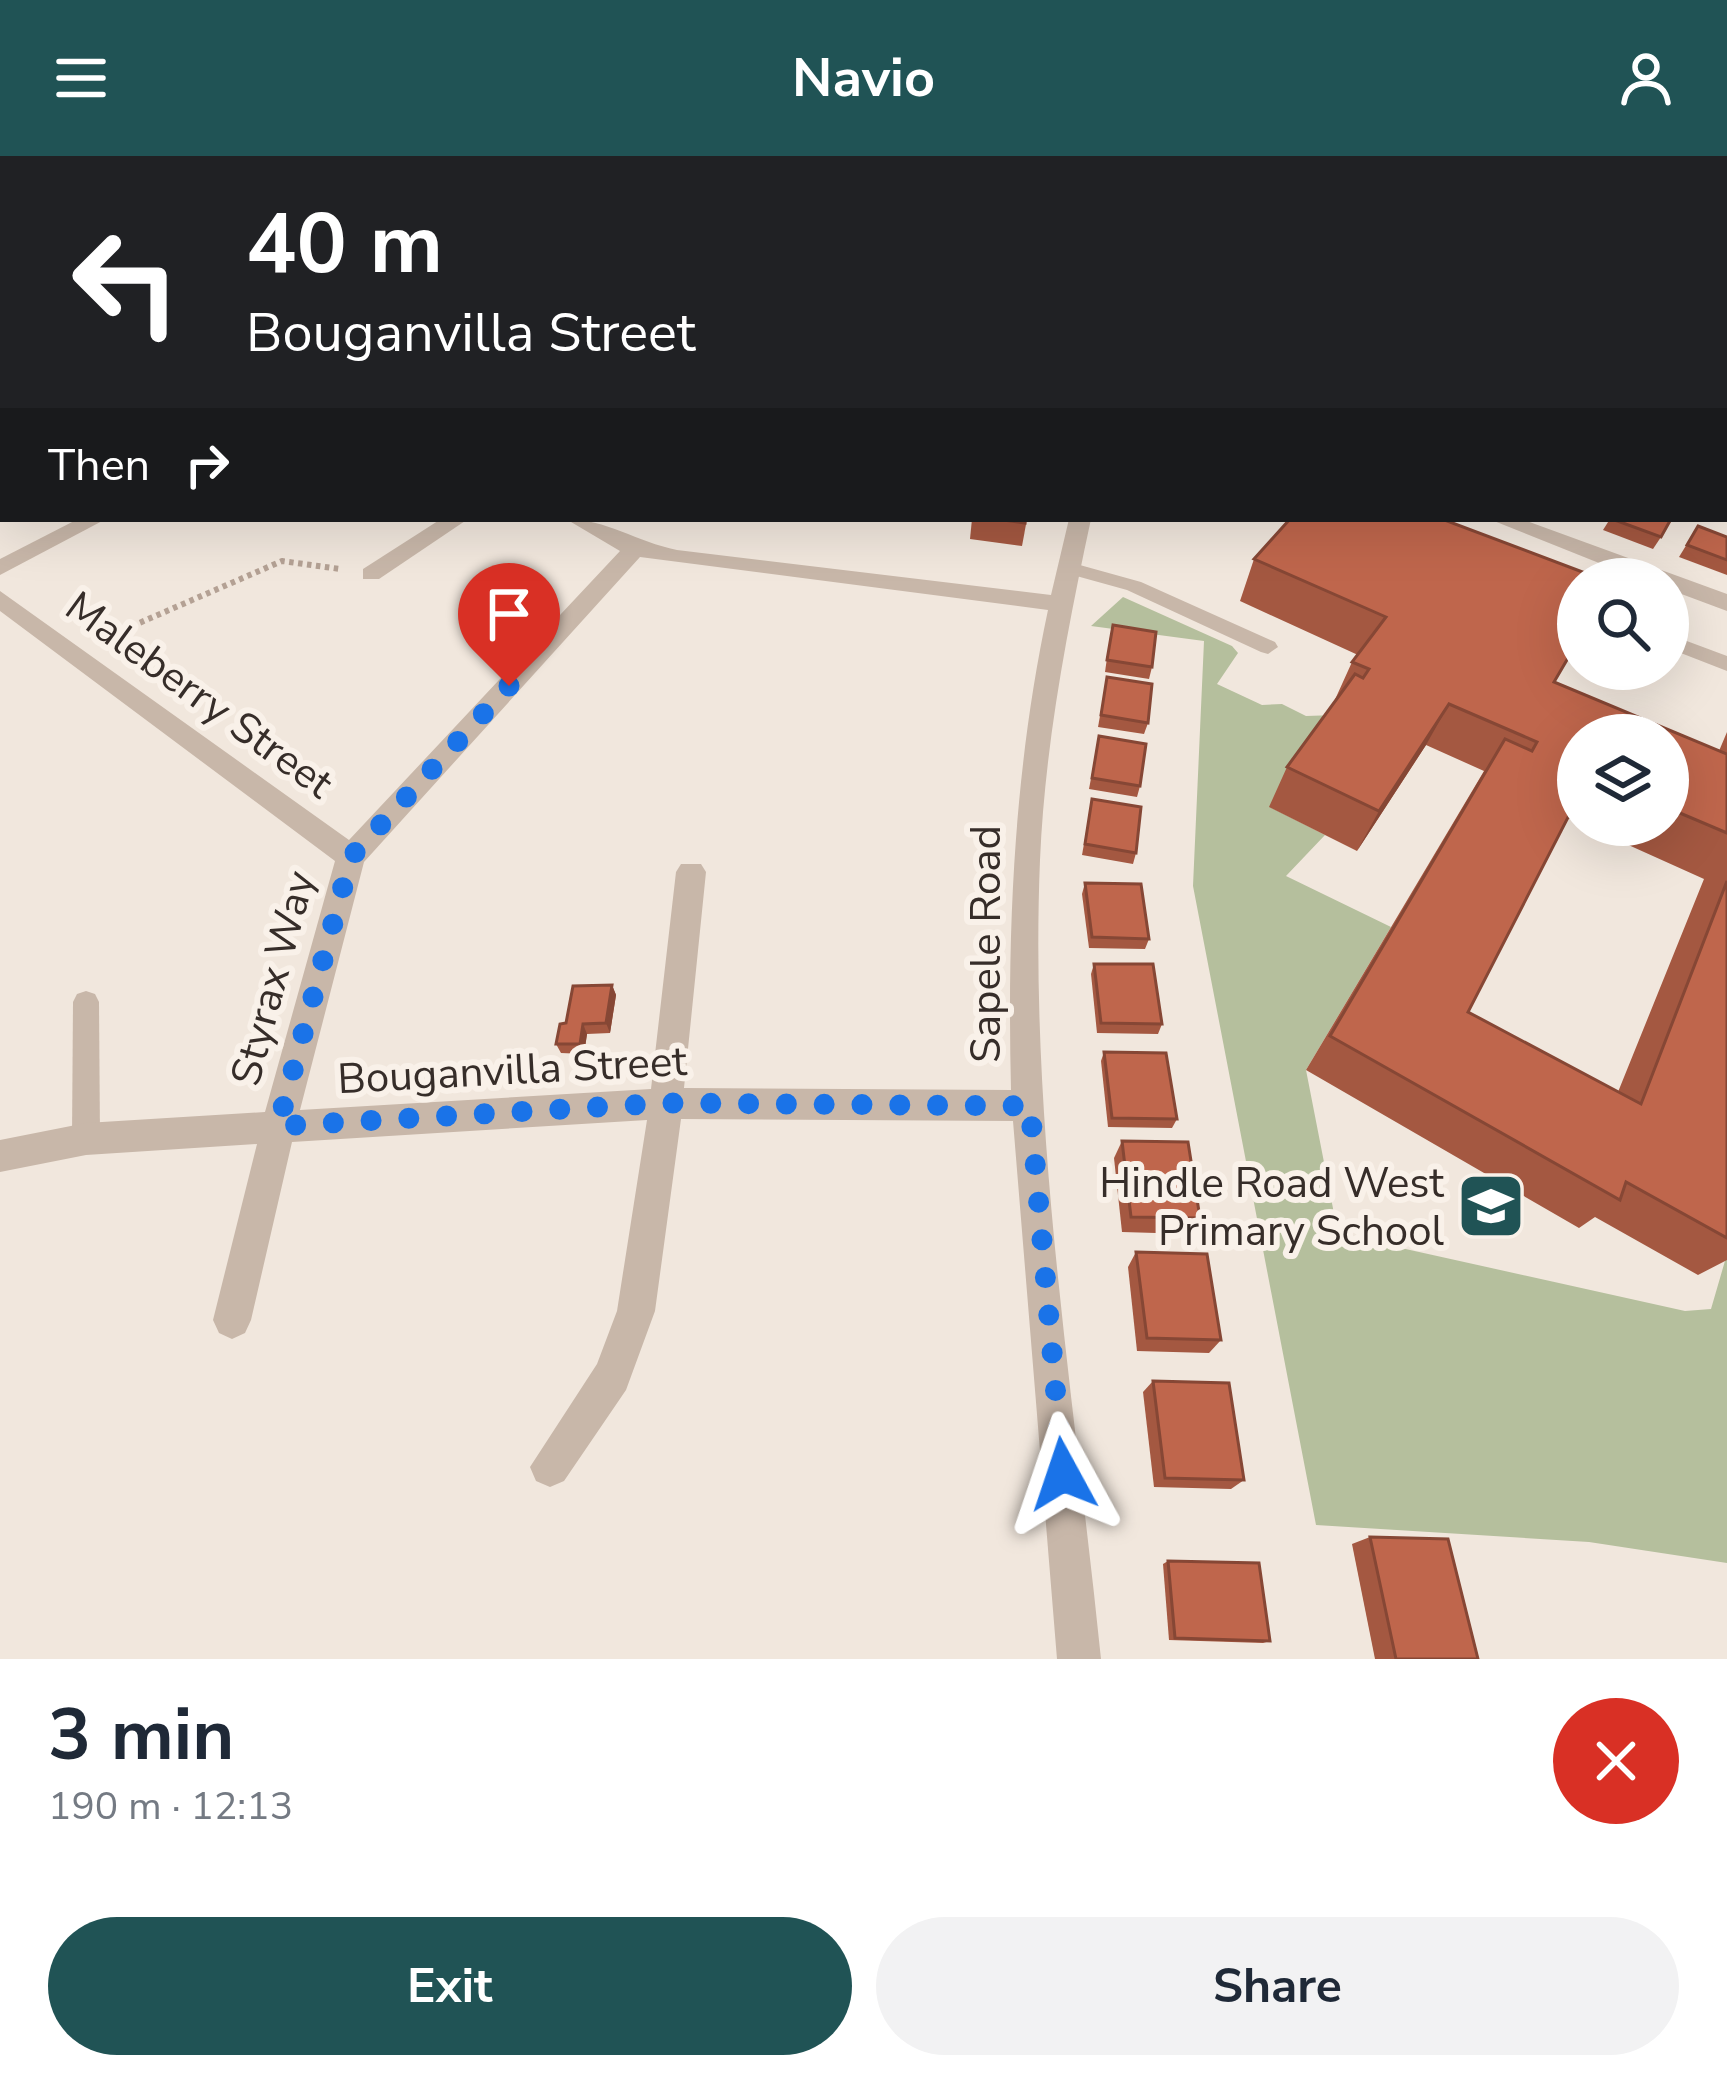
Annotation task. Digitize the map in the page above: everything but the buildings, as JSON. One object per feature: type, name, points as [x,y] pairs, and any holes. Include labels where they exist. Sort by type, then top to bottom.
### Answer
[{"type":"street","points":[[0,568],[89,522]]},
{"type":"street","points":[[371,574],[452,522]]},
{"type":"street","points":[[583,522],[635,549],[1064,604]]},
{"type":"street","name":"Sapele Road","points":[[1079,522],[1029,822],[1024,906],[1030,1106],[1079,1659]]},
{"type":"street","points":[[1530,524],[1608,558]]},
{"type":"street","name":"Styrax Way","points":[[232,1320],[278,1126],[351,857],[635,549]]},
{"type":"street","points":[[1689,590],[1727,604]]},
{"type":"street","name":"Maleberry Street","points":[[0,599],[351,857]]},
{"type":"street","points":[[550,1467],[612,1376],[636,1311],[666,1103],[691,872]]},
{"type":"street","name":"Bouganvilla Street","points":[[0,1156],[86,1139],[666,1103],[1030,1106]]},
{"type":"lane","points":[[1069,568],[1133,586],[1268,647]]},
{"type":"lane","points":[[1689,649],[1727,664]]},
{"type":"lane","points":[[86,1002],[86,1139]]},
{"type":"path","points":[[73,652],[282,561],[371,574]]},
{"type":"green space","points":[[1123,597],[1232,646],[1238,653],[1217,684],[1262,705],[1282,704],[1306,716],[1336,715],[1270,807],[1325,835],[1286,876],[1391,927],[1306,1070],[1338,1234],[1685,1311],[1711,1309],[1727,1254],[1727,1563],[1589,1542],[1316,1525],[1193,886],[1204,641],[1091,626]]},
{"type":"place","name":"Hindle Road West Primary School","points":[[1491,1206]]},
{"type":"route","points":[[509,686],[351,857],[278,1126],[666,1103],[1030,1106],[1063,1474]]}]
